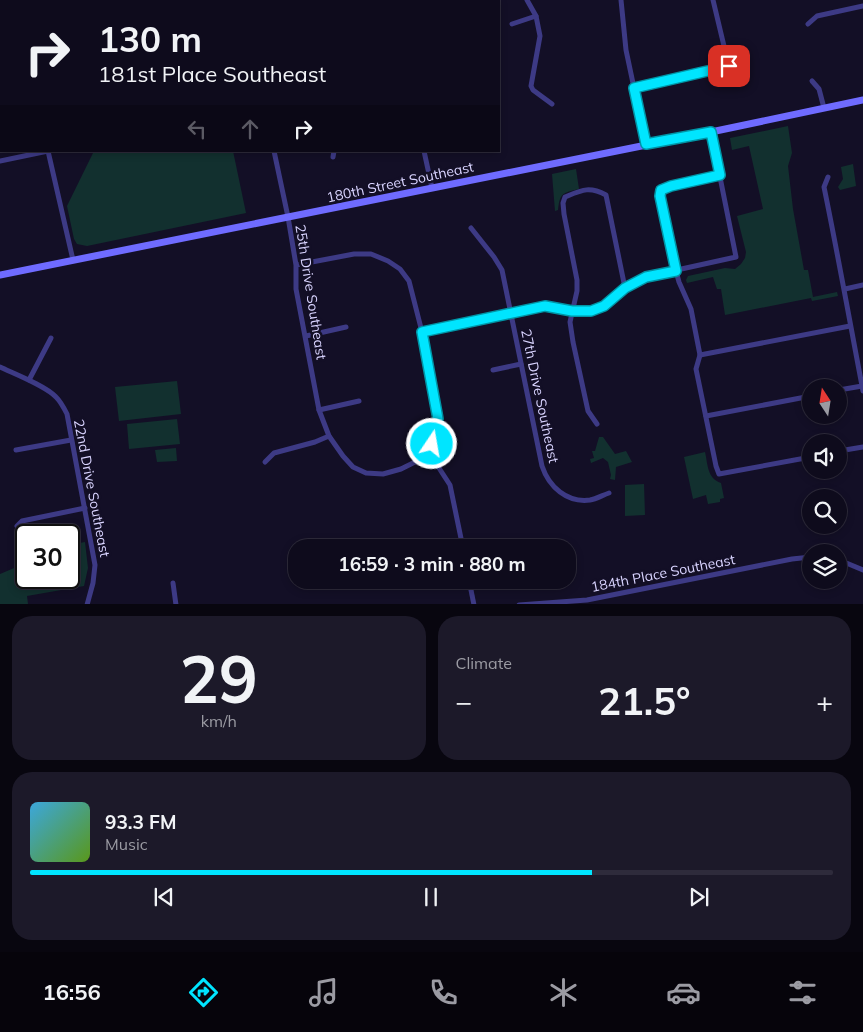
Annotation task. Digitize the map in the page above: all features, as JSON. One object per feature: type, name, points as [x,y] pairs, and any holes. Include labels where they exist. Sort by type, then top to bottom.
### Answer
[{"type":"street","points":[[527,0],[536,16],[540,36],[531,86],[532,90],[552,104]]},
{"type":"street","points":[[621,0],[626,50],[646,144]]},
{"type":"street","points":[[634,88],[729,66],[714,0]]},
{"type":"street","points":[[808,24],[818,16],[863,6]]},
{"type":"street","points":[[512,24],[536,16]]},
{"type":"street","points":[[812,81],[820,89],[824,108]]},
{"type":"street","name":"180th Street Southeast","points":[[0,275],[863,100]]},
{"type":"street","points":[[422,332],[545,306],[572,311],[591,311],[604,306],[625,288],[646,277],[736,257],[711,132]]},
{"type":"street","points":[[0,161],[43,152]]},
{"type":"street","points":[[48,152],[73,260]]},
{"type":"street","name":"25th Drive Southeast","points":[[274,152],[288,217],[296,265],[296,289],[319,410],[329,436],[353,467],[366,473],[383,474],[401,469],[426,454]]},
{"type":"street","points":[[424,152],[432,188]]},
{"type":"street","points":[[720,175],[671,186],[661,190],[660,196],[679,282],[691,309],[700,355],[696,369],[716,466],[719,474],[802,459]]},
{"type":"street","points":[[828,177],[824,187],[863,388],[848,389]]},
{"type":"street","points":[[597,424],[588,410],[570,322],[577,291],[577,280],[564,214],[564,197],[579,191],[595,189],[606,195],[625,288]]},
{"type":"street","name":"27th Drive Southeast","points":[[470,228],[494,257],[502,270],[545,477],[563,495],[575,500],[591,500],[609,492]]},
{"type":"street","points":[[296,265],[354,254],[371,254],[400,269],[409,281],[422,332],[438,419],[432,444],[426,454],[439,468],[450,485],[461,539]]},
{"type":"street","points":[[845,289],[863,285]]},
{"type":"street","points":[[700,355],[850,326]]},
{"type":"street","points":[[306,336],[346,327]]},
{"type":"street","points":[[29,380],[51,338]]},
{"type":"street","points":[[493,370],[521,364]]},
{"type":"street","name":"22nd Drive Southeast","points":[[0,367],[29,380],[55,395],[67,414],[95,565],[93,583],[87,604]]},
{"type":"street","points":[[706,416],[802,398]]},
{"type":"street","points":[[319,410],[359,401]]},
{"type":"street","points":[[265,462],[274,453],[329,436]]},
{"type":"street","points":[[16,450],[71,440]]},
{"type":"street","points":[[847,450],[863,447]]},
{"type":"street","points":[[19,524],[22,521],[85,508]]},
{"type":"street","name":"184th Place Southeast","points":[[519,604],[588,602],[802,558]]},
{"type":"street","points":[[847,563],[863,570]]},
{"type":"street","points":[[173,584],[176,604]]},
{"type":"street","points":[[471,589],[474,604]]},
{"type":"green space","points":[[788,126],[792,153],[788,166],[793,209],[804,270],[808,270],[813,297],[837,292],[838,296],[812,301],[811,298],[725,315],[721,289],[717,289],[713,277],[687,283],[686,280],[688,276],[725,268],[735,269],[741,264],[746,252],[737,216],[763,209],[749,146],[732,150],[730,138]]},
{"type":"green space","points":[[94,152],[233,152],[246,213],[87,246],[77,244],[74,239],[67,206]]},
{"type":"green space","points":[[853,164],[856,186],[840,190],[838,187],[843,179],[841,167]]},
{"type":"green space","points":[[576,169],[579,189],[563,195],[558,210],[555,211],[552,174]]},
{"type":"green space","points":[[177,381],[181,414],[119,421],[115,387]]},
{"type":"green space","points":[[177,419],[180,444],[129,449],[127,424]]},
{"type":"green space","points":[[599,437],[603,437],[615,454],[626,451],[632,462],[616,467],[615,480],[610,479],[608,462],[603,458],[591,463],[590,459],[594,458],[592,451],[595,451]]},
{"type":"green space","points":[[176,448],[177,461],[157,462],[155,450]]},
{"type":"green space","points":[[705,452],[713,478],[721,483],[724,498],[720,499],[720,502],[708,504],[706,495],[693,499],[684,457]]},
{"type":"green space","points":[[644,484],[645,515],[625,516],[625,485]]},
{"type":"green space","points":[[85,542],[88,568],[84,586],[80,587],[80,543]]},
{"type":"green space","points":[[15,568],[15,589],[67,589],[27,596],[28,604],[0,604],[0,574]]},
{"type":"route","points":[[432,444],[438,419],[422,332],[545,306],[572,311],[591,311],[604,306],[625,288],[646,277],[676,271],[660,196],[661,190],[720,175],[711,132],[646,144],[634,88],[729,66]]}]
